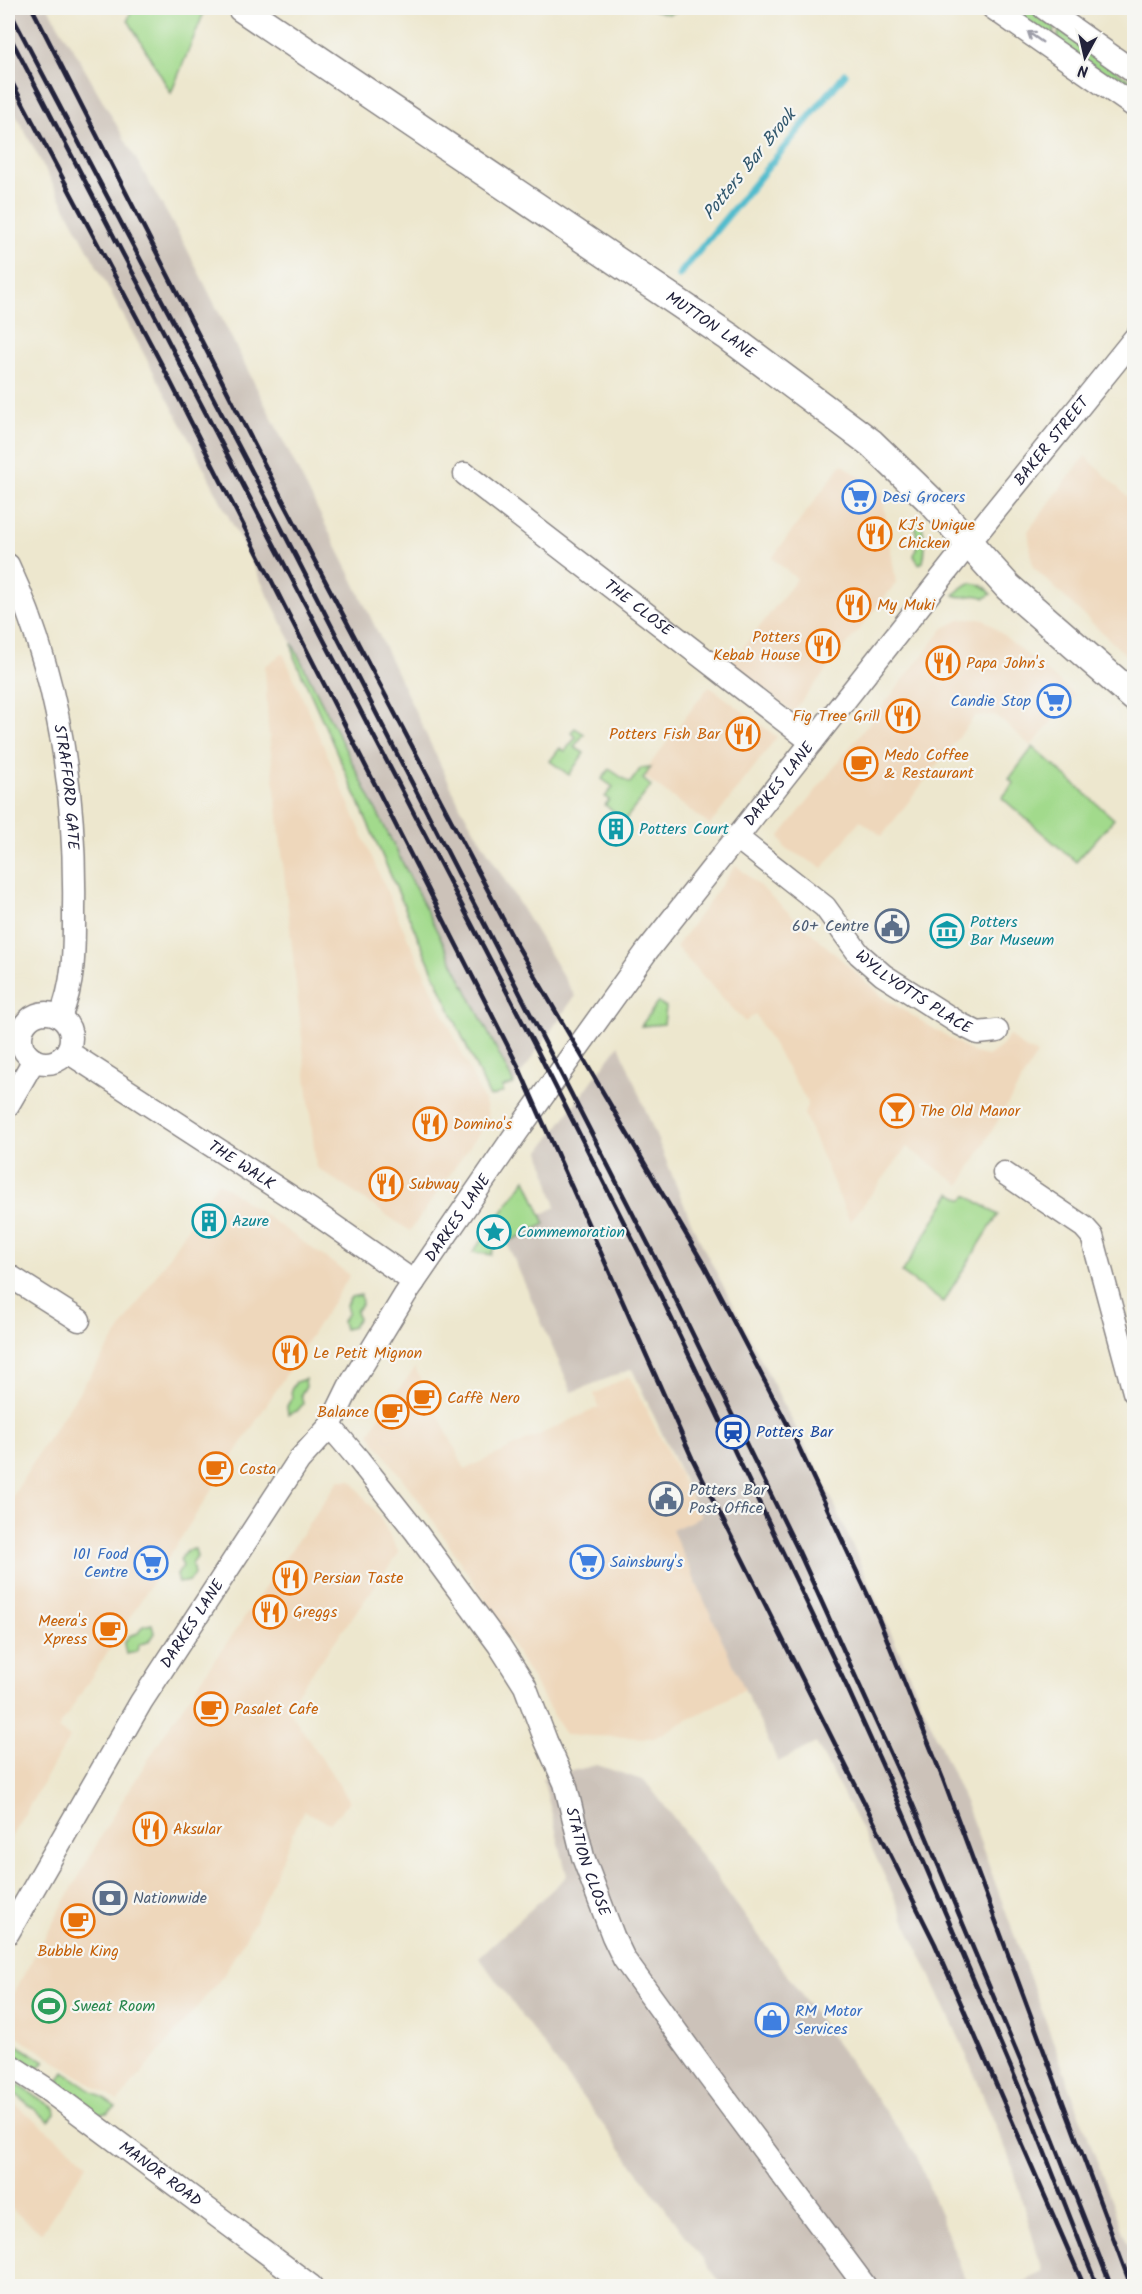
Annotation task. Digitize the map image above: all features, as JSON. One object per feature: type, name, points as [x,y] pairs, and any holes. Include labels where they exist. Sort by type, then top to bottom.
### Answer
[{"type":"main road","name":"MUTTON LANE","points":[[242,8],[736,342],[871,443],[930,500],[1013,592],[1134,697]]},
{"type":"street","points":[[993,8],[1134,106]]},
{"type":"street","points":[[1044,8],[1134,72]]},
{"type":"street","name":"BAKER STREET","points":[[969,543],[1134,339]]},
{"type":"street","name":"THE CLOSE","points":[[465,474],[812,742]]},
{"type":"street","name":"DARKES LANE","points":[[8,1933],[141,1702],[298,1461],[330,1426],[349,1387],[414,1282],[517,1132],[647,951],[969,543]]},
{"type":"street","name":"STRAFFORD GATE","points":[[8,565],[39,645],[69,782],[75,880],[74,963],[68,998],[60,1017]]},
{"type":"street","name":"WYLLYOTTS PLACE","points":[[736,837],[825,907],[859,954],[883,975],[978,1033],[997,1031]]},
{"type":"street","points":[[47,1013],[60,1017],[66,1023],[72,1037],[68,1052],[54,1062],[46,1064],[34,1060],[25,1052],[16,1021],[47,1013]]},
{"type":"street","name":"THE WALK","points":[[68,1052],[311,1210],[414,1282]]},
{"type":"street","points":[[8,1105],[34,1060]]},
{"type":"street","points":[[1004,1173],[1084,1227],[1092,1236],[1134,1392]]},
{"type":"street","points":[[8,1275],[79,1320]]},
{"type":"street","name":"STATION CLOSE","points":[[330,1426],[360,1460],[416,1532],[499,1645],[525,1686],[564,1783],[583,1857],[624,1959],[865,2286]]},
{"type":"street","name":"MANOR ROAD","points":[[8,2064],[45,2088],[311,2286]]},
{"type":"shaded area","points":[[8,8],[48,8],[76,54],[185,245],[351,576],[460,806],[575,996],[514,1084],[191,442],[8,100]]},
{"type":"shaded area","points":[[1085,456],[1134,503],[1134,663],[1033,567],[1028,531]]},
{"type":"shaded area","points":[[842,464],[882,493],[896,583],[793,712],[731,663],[797,579],[772,558]]},
{"type":"shaded area","points":[[961,619],[984,619],[1075,695],[1031,746],[995,715],[975,716],[882,836],[860,820],[823,868],[785,848],[780,836],[944,628]]},
{"type":"shaded area","points":[[283,653],[399,919],[486,1105],[489,1119],[410,1231],[316,1167],[268,726],[265,666]]},
{"type":"shaded area","points":[[709,686],[777,737],[710,825],[642,775]]},
{"type":"shaded area","points":[[736,865],[885,999],[974,1053],[988,1056],[1000,1048],[1009,1035],[1021,1046],[1037,1054],[960,1185],[907,1147],[850,1222],[804,1114],[808,1103],[755,1014],[745,1022],[676,947]]},
{"type":"shaded area","points":[[619,1045],[694,1229],[831,1497],[968,1809],[1134,2262],[1134,2286],[1016,2286],[1043,2272],[1009,2157],[960,2040],[872,1849],[816,1743],[778,1762],[672,1530],[701,1517],[632,1369],[572,1392],[503,1234],[556,1207],[540,1151]]},
{"type":"shaded area","points":[[218,1182],[350,1275],[58,1729],[70,1737],[8,1842],[8,1504],[42,1448]]},
{"type":"shaded area","points":[[415,1368],[465,1469],[599,1407],[594,1394],[629,1376],[701,1517],[673,1531],[745,1689],[654,1738],[565,1735],[491,1609],[428,1513],[369,1434],[383,1410]]},
{"type":"shaded area","points":[[339,1480],[351,1480],[380,1518],[399,1553],[287,1707],[350,1801],[330,1823],[303,1811],[255,1921],[223,1976],[118,2101],[8,2031],[8,2003],[112,1817],[168,1728]]},
{"type":"shaded area","points":[[597,1765],[645,1781],[916,2154],[968,2286],[723,2286],[479,1957],[567,1876],[543,1778]]},
{"type":"shaded area","points":[[8,2099],[88,2163],[41,2233],[8,2206]]},
{"type":"green space","points":[[132,8],[200,8],[205,10],[171,93],[128,20]]},
{"type":"green space","points":[[648,8],[688,8],[668,14]]},
{"type":"green space","points":[[1009,8],[1027,8],[1055,27],[1052,38]]},
{"type":"green space","points":[[1059,30],[1134,83],[1134,96],[1057,41]]},
{"type":"green space","points":[[919,518],[925,545],[923,562],[919,564],[914,556],[917,545],[915,522]]},
{"type":"green space","points":[[970,583],[982,586],[991,594],[985,598],[976,595],[958,597],[954,595]]},
{"type":"green space","points":[[292,643],[514,1084],[503,1087],[503,1092],[490,1097],[294,657]]},
{"type":"green space","points":[[575,728],[584,734],[574,747],[584,753],[569,775],[550,761],[560,748],[565,751],[576,737],[571,732]]},
{"type":"green space","points":[[1033,747],[1114,819],[1076,862],[1002,798],[1014,783],[1009,779]]},
{"type":"green space","points":[[651,767],[643,779],[651,786],[625,820],[605,805],[609,800],[605,797],[613,787],[602,779],[609,769],[630,783],[641,768]]},
{"type":"green space","points":[[658,1002],[666,1007],[664,1024],[641,1026]]},
{"type":"green space","points":[[526,1179],[545,1224],[510,1241],[506,1230],[499,1234],[491,1255],[473,1252]]},
{"type":"green space","points":[[951,1193],[963,1200],[967,1195],[998,1215],[943,1302],[902,1273]]},
{"type":"green space","points":[[361,1295],[362,1304],[356,1311],[358,1319],[353,1327],[344,1329],[342,1321],[348,1313],[346,1305],[351,1297]]},
{"type":"green space","points":[[305,1379],[306,1387],[301,1394],[303,1404],[297,1411],[288,1414],[287,1406],[292,1398],[291,1390],[296,1382]]},
{"type":"green space","points":[[195,1549],[197,1557],[192,1564],[194,1574],[190,1581],[179,1583],[177,1575],[183,1566],[180,1560],[186,1551]]},
{"type":"green space","points":[[152,1624],[154,1633],[148,1642],[140,1644],[136,1652],[126,1654],[124,1644],[129,1636],[138,1633],[143,1626]]},
{"type":"green space","points":[[8,2039],[45,2062],[36,2069],[8,2050]]},
{"type":"green space","points":[[64,2072],[116,2107],[107,2113],[97,2114],[59,2087],[58,2082]]},
{"type":"green space","points":[[8,2078],[54,2108],[55,2114],[49,2121],[8,2088]]},
{"type":"waterway","name":"Potters Bar Brook","points":[[679,275],[845,74]]},
{"type":"railway","points":[[8,8],[267,500],[659,1265],[799,1552],[902,1779],[1045,2119],[1111,2286]]},
{"type":"railway","points":[[32,8],[278,491],[514,940],[704,1265],[795,1439],[878,1617],[943,1779],[1131,2286]]},
{"type":"railway","points":[[8,33],[536,1048],[657,1288],[889,1780],[1019,2087],[1097,2286]]},
{"type":"railway","points":[[8,75],[162,365],[518,1066],[692,1458],[935,1944],[1084,2286]]},
{"type":"place","name":"Desi Grocers","points":[[859,497]]},
{"type":"place","name":"KJ's Unique Chicken","points":[[875,534]]},
{"type":"place","name":"My Muki","points":[[854,605]]},
{"type":"place","name":"Potters Kebab House","points":[[823,646]]},
{"type":"place","name":"Papa John's","points":[[943,663]]},
{"type":"place","name":"Candie Stop","points":[[1054,701]]},
{"type":"place","name":"Fig Tree Grill","points":[[903,716]]},
{"type":"place","name":"Potters Fish Bar","points":[[743,734]]},
{"type":"place","name":"Medo Coffee & Restaurant","points":[[861,764]]},
{"type":"place","name":"Potters Court","points":[[616,829]]},
{"type":"place","name":"60+ Centre","points":[[892,926]]},
{"type":"place","name":"Potters Bar Museum","points":[[947,931]]},
{"type":"place","name":"The Old Manor","points":[[897,1111]]},
{"type":"place","name":"Domino's","points":[[430,1124]]},
{"type":"place","name":"Subway","points":[[386,1184]]},
{"type":"place","name":"Azure","points":[[209,1221]]},
{"type":"place","name":"Commemoration","points":[[494,1232]]},
{"type":"place","name":"Le Petit Mignon","points":[[290,1353]]},
{"type":"place","name":"Caffè Nero","points":[[424,1398]]},
{"type":"place","name":"Balance","points":[[392,1412]]},
{"type":"place","name":"Potters Bar","points":[[733,1432]]},
{"type":"place","name":"Costa","points":[[216,1469]]},
{"type":"place","name":"Potters Bar Post Office","points":[[666,1499]]},
{"type":"place","name":"Sainsbury's","points":[[587,1562]]},
{"type":"place","name":"101 Food Centre","points":[[151,1563]]},
{"type":"place","name":"Persian Taste","points":[[290,1578]]},
{"type":"place","name":"Greggs","points":[[270,1612]]},
{"type":"place","name":"Meera's Xpress","points":[[110,1630]]},
{"type":"place","name":"Pasalet Cafe","points":[[211,1709]]},
{"type":"place","name":"Aksular","points":[[150,1829]]},
{"type":"place","name":"Nationwide","points":[[110,1898]]},
{"type":"place","name":"Bubble King","points":[[78,1921]]},
{"type":"place","name":"Sweat Room","points":[[49,2006]]},
{"type":"place","name":"RM Motor Services","points":[[772,2020]]}]
